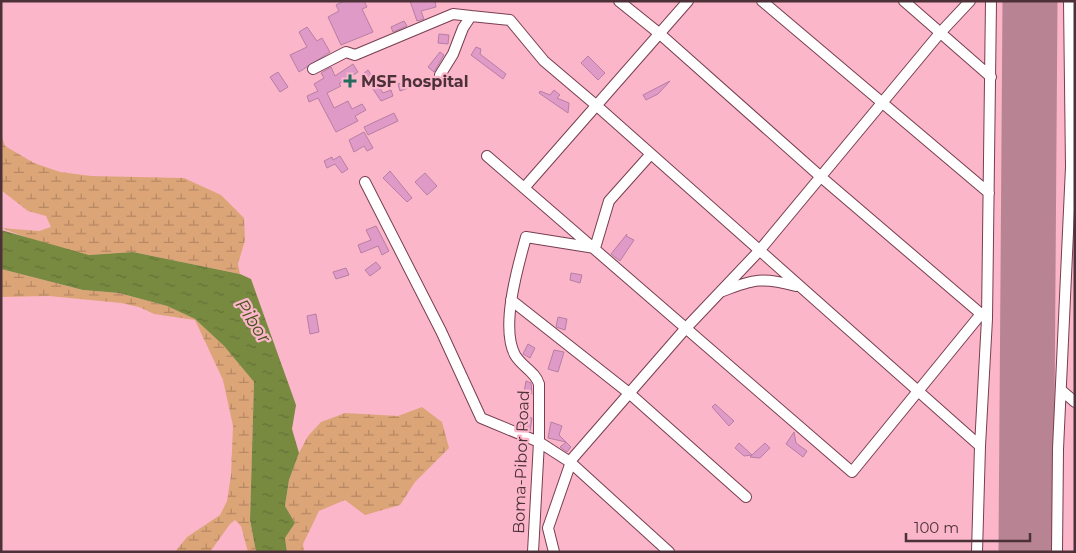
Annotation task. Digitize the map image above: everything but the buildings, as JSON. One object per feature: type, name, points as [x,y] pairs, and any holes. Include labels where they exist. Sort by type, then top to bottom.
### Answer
[{"type":"street","points":[[619,1],[660,34],[821,177],[984,317]]},
{"type":"street","points":[[524,188],[598,106],[688,1]]},
{"type":"street","points":[[762,1],[989,193]]},
{"type":"street","points":[[904,1],[991,77]]},
{"type":"street","points":[[554,552],[548,528],[570,462],[686,328],[759,251],[940,33],[970,1]]},
{"type":"street","points":[[977,552],[989,193],[991,1]]},
{"type":"street","points":[[1057,552],[1061,390],[1073,159],[1069,1]]},
{"type":"street","points":[[313,69],[346,52],[356,55],[452,14],[510,20],[544,61],[598,106],[980,446]]},
{"type":"street","points":[[440,75],[453,54],[463,28],[471,16]]},
{"type":"street","points":[[595,248],[609,201],[650,154]]},
{"type":"street","points":[[487,156],[852,472],[918,391],[984,317]]},
{"type":"street","points":[[365,182],[442,331],[480,418],[539,442],[570,462],[668,552]]},
{"type":"street","name":"Boma-Pibor Road","points":[[533,552],[539,442],[539,384],[537,376],[514,354],[511,340],[511,289],[526,237],[595,248]]},
{"type":"street","points":[[1066,269],[1075,277]]},
{"type":"street","points":[[720,292],[750,281],[770,279],[799,286]]},
{"type":"street","points":[[511,300],[629,393],[746,498]]},
{"type":"street","points":[[1061,390],[1075,402]]},
{"type":"green space","points":[[1,134],[5,146],[34,163],[60,172],[91,176],[184,178],[221,195],[244,218],[245,240],[238,264],[240,274],[133,252],[89,255],[39,242],[1,228],[39,231],[51,227],[46,216],[28,211],[1,190]]},
{"type":"green space","points":[[1,269],[83,290],[119,293],[167,306],[195,319],[224,346],[254,382],[250,520],[256,552],[248,552],[241,526],[235,520],[210,552],[175,552],[187,537],[220,515],[227,501],[231,475],[233,426],[223,380],[195,320],[154,314],[139,307],[121,303],[49,296],[1,297]]},
{"type":"green space","points":[[422,407],[442,422],[449,448],[415,482],[400,505],[365,515],[345,500],[319,511],[303,544],[304,552],[287,552],[285,538],[295,523],[285,506],[289,480],[299,453],[308,436],[321,422],[345,413],[398,416]]},
{"type":"water","name":"Pibor","points":[[1,230],[89,255],[133,252],[240,274],[251,279],[296,405],[292,429],[299,453],[289,480],[285,506],[295,523],[285,538],[287,552],[256,552],[250,520],[254,382],[224,346],[195,319],[167,306],[119,293],[83,290],[1,269]]},
{"type":"runway","points":[[1026,552],[1030,1]]},
{"type":"place","name":"MSF hospital","points":[[350,81]]}]
